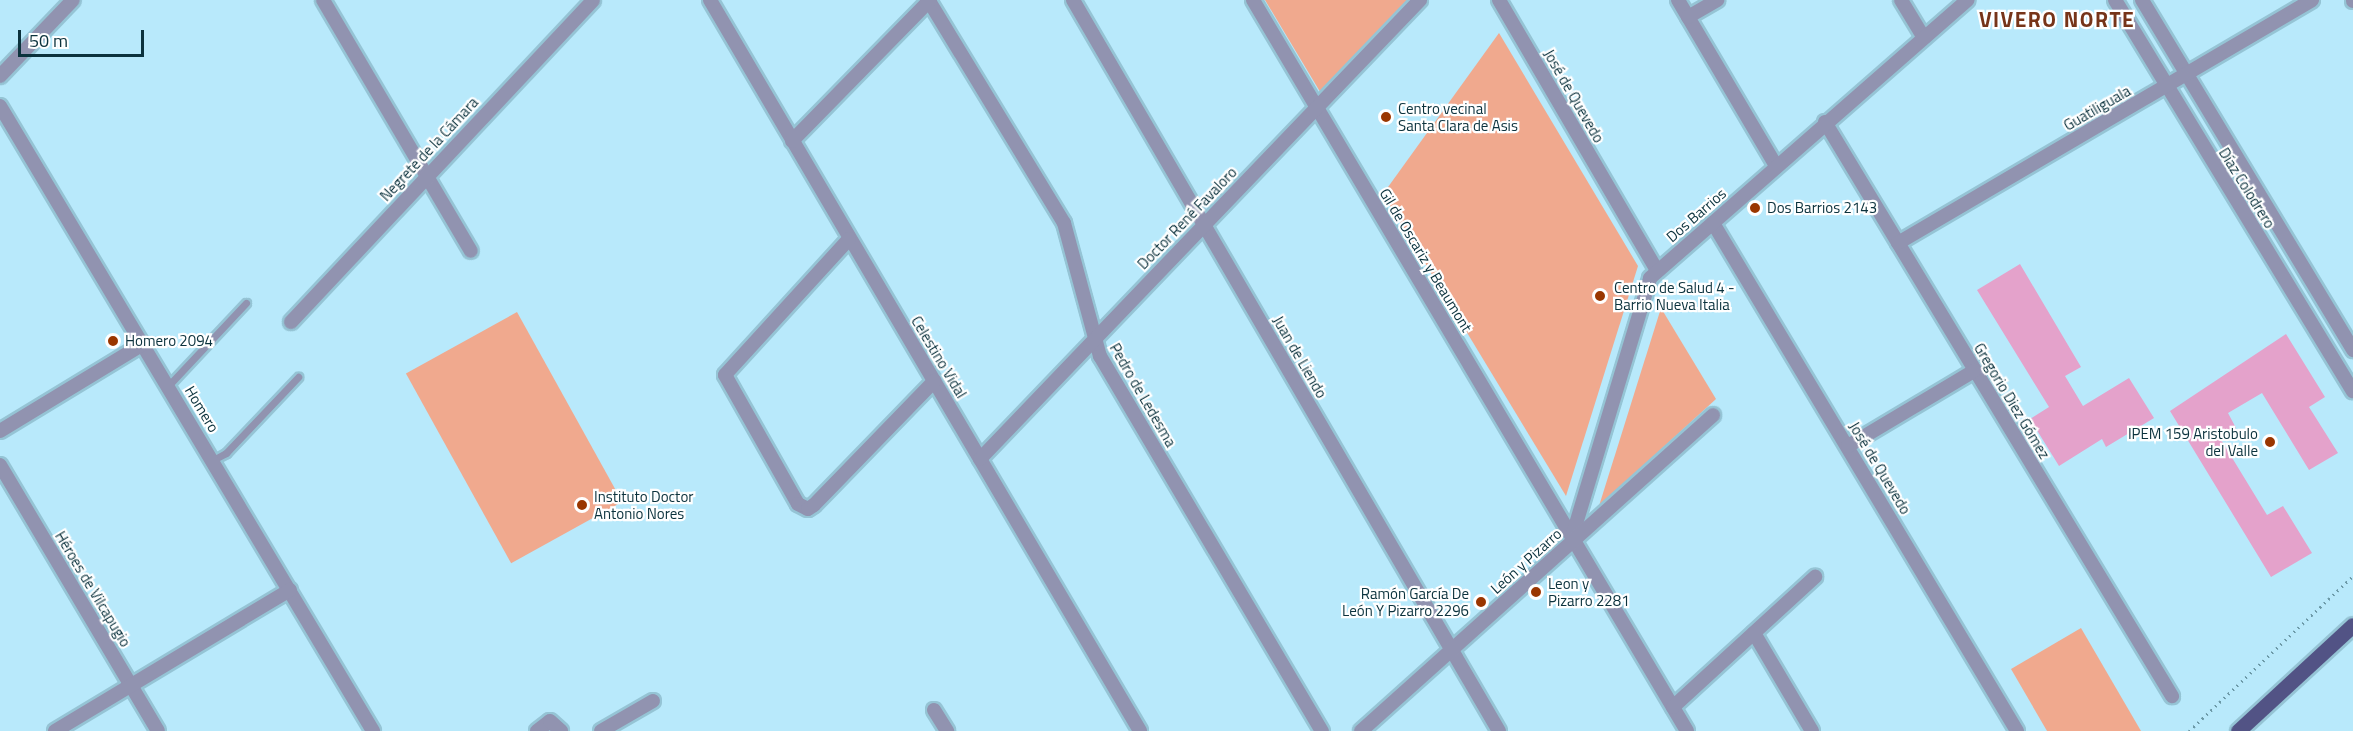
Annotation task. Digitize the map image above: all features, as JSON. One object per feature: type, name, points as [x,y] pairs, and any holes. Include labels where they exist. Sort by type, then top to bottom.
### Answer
[{"type":"main road","points":[[2238,731],[2353,625]]},
{"type":"street","points":[[0,76],[73,0]]},
{"type":"street","points":[[339,0],[326,5],[471,251]]},
{"type":"street","name":"Negrete de la Cámara","points":[[291,322],[592,0]]},
{"type":"street","name":"Celestino Vidal","points":[[710,0],[1140,731]]},
{"type":"street","name":"Juan de Liendo","points":[[1073,0],[1499,731]]},
{"type":"street","name":"Gil de Oscariz y Beaumont","points":[[1253,0],[1687,731]]},
{"type":"street","name":"Doctor René Favaloro","points":[[980,459],[1420,0]]},
{"type":"street","name":"José de Quevedo","points":[[1499,0],[1657,270]]},
{"type":"street","points":[[1678,0],[1776,166]]},
{"type":"street","points":[[1688,17],[1717,0]]},
{"type":"street","points":[[1901,0],[1923,38]]},
{"type":"street","name":"Dos Barrios","points":[[1574,538],[1647,285],[1657,270],[1966,0]]},
{"type":"street","name":"Díaz Colodrero","points":[[2115,0],[2353,391]]},
{"type":"street","name":"Díaz Colodrero","points":[[2142,0],[2185,76],[2353,350]]},
{"type":"street","name":"Guatiliguala","points":[[1898,243],[2312,0]]},
{"type":"street","points":[[792,141],[929,1]]},
{"type":"street","name":"Pedro de Ledesma","points":[[929,1],[1064,223],[1093,340],[1322,731]]},
{"type":"street","name":"Homero","points":[[0,107],[373,731]]},
{"type":"street","name":"Gregorio Diez Gómez","points":[[1826,122],[2172,696]]},
{"type":"street","name":"José de Quevedo","points":[[1713,223],[2017,731]]},
{"type":"street","points":[[849,239],[727,369],[726,381],[798,504],[808,509],[934,381]]},
{"type":"street","points":[[0,431],[143,344]]},
{"type":"street","points":[[1848,446],[1974,371]]},
{"type":"street","name":"León y Pizarro","points":[[1361,731],[1713,415]]},
{"type":"street","name":"Héroes de Vilcapugio","points":[[0,465],[158,731]]},
{"type":"street","points":[[1673,707],[1815,576]]},
{"type":"street","points":[[54,731],[290,590]]},
{"type":"street","points":[[1755,633],[1812,731]]},
{"type":"street","points":[[601,731],[652,701]]},
{"type":"street","points":[[934,710],[946,731]]},
{"type":"street","points":[[537,731],[550,721],[561,731]]},
{"type":"lane","points":[[168,386],[246,303]]},
{"type":"lane","points":[[213,460],[226,453],[298,376]]},
{"type":"path","points":[[2189,731],[2353,576]]},
{"type":"shaded area","points":[[1265,0],[1415,0],[1322,95]]},
{"type":"shaded area","points":[[1499,33],[1638,266],[1566,496],[1383,194]]},
{"type":"shaded area","points":[[1661,308],[1716,399],[1599,506]]},
{"type":"shaded area","points":[[517,312],[622,502],[511,563],[406,374]]},
{"type":"shaded area","points":[[2081,628],[2141,731],[2047,731],[2011,669]]},
{"type":"building","points":[[2020,264],[2081,367],[2065,376],[2083,406],[2129,378],[2154,418],[2106,447],[2102,439],[2059,466],[2030,419],[2049,407],[1977,290]]},
{"type":"building","points":[[2286,334],[2325,397],[2309,407],[2338,453],[2309,470],[2262,393],[2228,413],[2236,428],[2220,438],[2267,515],[2283,506],[2312,553],[2271,577],[2170,411]]},
{"type":"place","name":"Centro vecinal Santa Clara de Asis","points":[[1386,117]]},
{"type":"place","name":"Dos Barrios 2143","points":[[1755,208]]},
{"type":"place","name":"Centro de Salud 4 - Barrio Nueva Italia","points":[[1600,296]]},
{"type":"place","name":"Homero 2094","points":[[113,341]]},
{"type":"place","name":"IPEM 159 Aristobulo del Valle","points":[[2270,442]]},
{"type":"place","name":"Instituto Doctor Antonio Nores","points":[[582,505]]},
{"type":"place","name":"Leon y Pizarro 2281","points":[[1536,592]]},
{"type":"place","name":"Ramón García De León Y Pizarro 2296","points":[[1481,602]]},
{"type":"district","name":"VIVERO NORTE","points":[[2057,19]]}]
